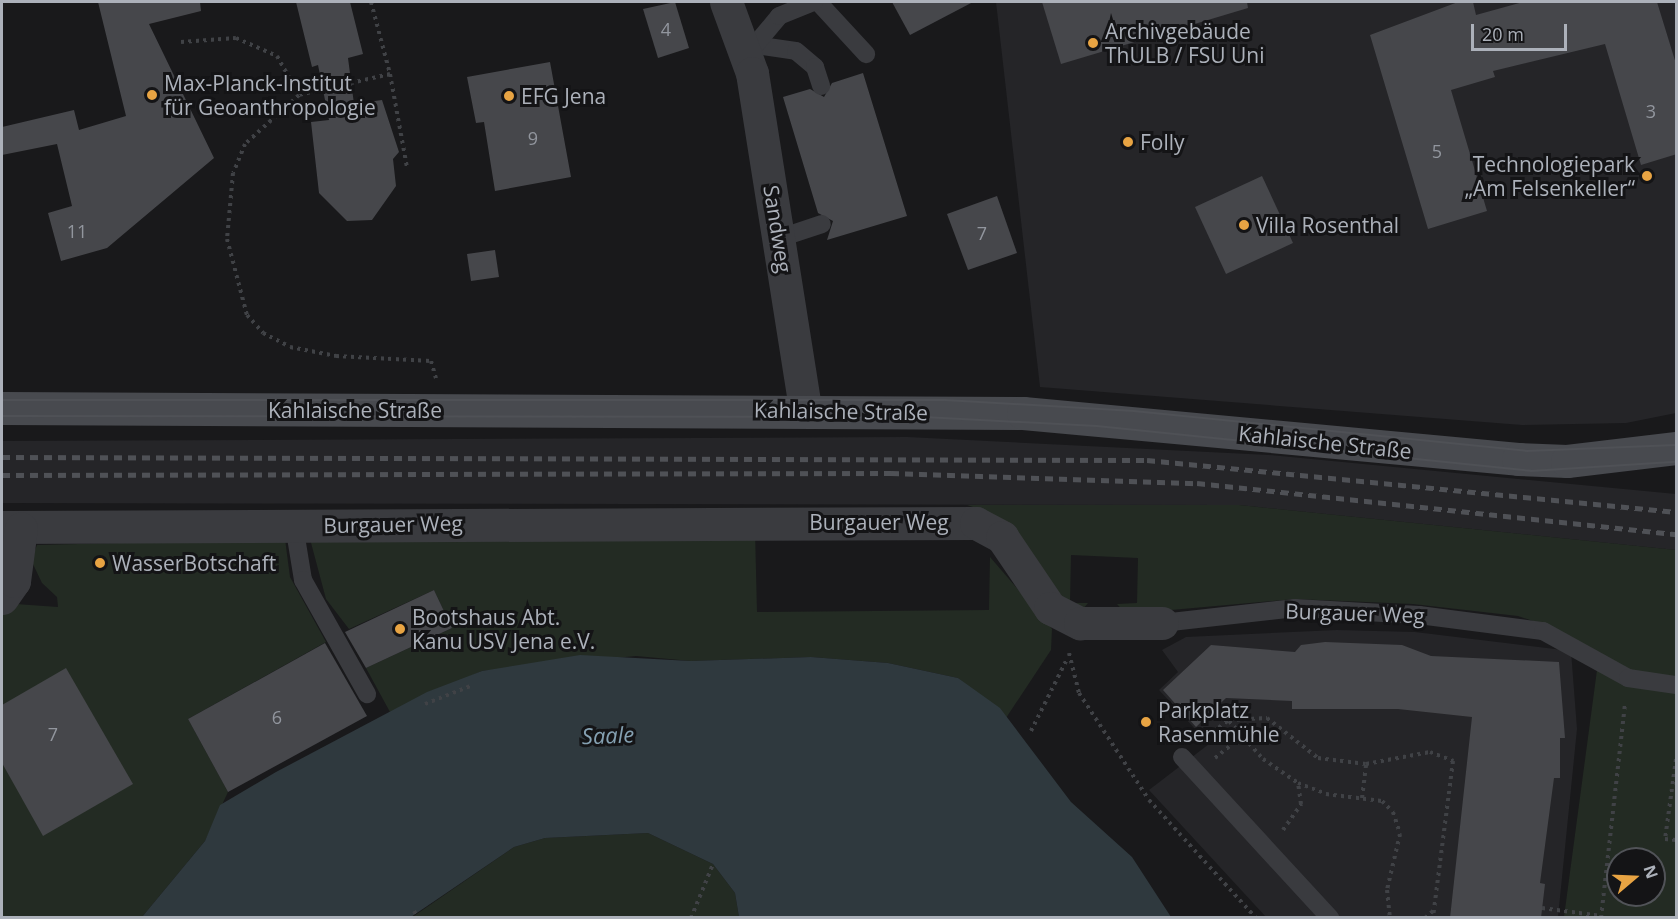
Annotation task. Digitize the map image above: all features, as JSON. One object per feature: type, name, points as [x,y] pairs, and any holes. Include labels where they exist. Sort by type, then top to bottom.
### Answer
[{"type":"main road","name":"Kahlaische Straße","points":[[2,408],[805,409],[1023,413],[1518,459],[1567,461],[1677,448]]},
{"type":"street","name":"Sandweg","points":[[726,2],[750,47],[805,409]]},
{"type":"street","name":"Burgauer Weg","points":[[2,598],[14,581],[11,527],[976,523],[1002,537],[1050,608],[1080,623],[1162,623]]},
{"type":"lane","points":[[750,47],[779,16],[814,2]]},
{"type":"lane","points":[[819,2],[866,54]]},
{"type":"lane","points":[[750,47],[796,51],[815,67],[821,86]]},
{"type":"lane","points":[[780,237],[822,224]]},
{"type":"lane","points":[[294,525],[303,580],[367,694]]},
{"type":"lane","name":"Burgauer Weg","points":[[1162,623],[1295,608],[1419,615],[1543,631],[1628,678],[1677,685]]},
{"type":"lane","points":[[1182,757],[1330,918]]},
{"type":"path","points":[[371,2],[390,75],[407,168]]},
{"type":"path","points":[[181,42],[236,38],[277,56],[299,95]]},
{"type":"path","points":[[390,75],[299,95],[245,144],[234,173],[227,239],[247,315],[263,333],[290,347],[431,361],[436,387]]},
{"type":"path","points":[[1031,731],[1067,658],[1080,623]]},
{"type":"path","points":[[1067,658],[1079,693],[1149,801],[1256,918]]},
{"type":"path","points":[[1542,909],[1601,917],[1628,678]]},
{"type":"path","points":[[425,704],[473,686]]},
{"type":"path","points":[[1182,757],[1228,720],[1267,718],[1318,758],[1365,764],[1430,752],[1453,761],[1433,918]]},
{"type":"path","points":[[1228,720],[1263,759],[1299,783],[1382,801],[1393,812],[1400,834],[1387,890],[1390,918]]},
{"type":"path","points":[[1196,773],[1242,736]]},
{"type":"path","points":[[1677,759],[1665,839],[1677,840]]},
{"type":"path","points":[[1362,798],[1365,764]]},
{"type":"path","points":[[1297,817],[1299,783]]},
{"type":"path","points":[[691,918],[713,864]]},
{"type":"path","points":[[414,911],[418,918]]},
{"type":"path","points":[[1425,918],[1433,911]]},
{"type":"shaded area","points":[[996,2],[1676,2],[1676,413],[1626,423],[1522,425],[1040,387]]},
{"type":"shaded area","points":[[907,437],[1269,455],[1676,494],[1676,550],[1239,505],[2,503],[2,441]]},
{"type":"shaded area","points":[[967,505],[1239,505],[1676,550],[1676,917],[1564,917],[1599,655],[1554,628],[1518,616],[1413,604],[1295,599],[1126,614],[1117,604],[1137,603],[1138,558],[1071,555],[1070,603],[1088,603],[1083,609],[1072,608],[985,511]]},
{"type":"shaded area","points":[[755,530],[757,612],[989,610],[990,557],[1052,629],[1051,650],[1006,718],[958,678],[888,663],[811,657],[691,661],[636,656],[482,671],[390,712],[366,668],[452,628],[434,590],[349,629],[326,599],[310,539]]},
{"type":"shaded area","points":[[285,539],[290,577],[326,642],[188,719],[228,792],[205,841],[142,917],[2,917],[2,611],[16,604],[58,607],[57,597],[42,583],[31,560],[37,545]]},
{"type":"shaded area","points":[[1337,630],[1415,632],[1571,651],[1577,729],[1558,917],[1266,917],[1149,790],[1209,744],[1159,690],[1178,672],[1162,650],[1186,637]]},
{"type":"shaded area","points":[[648,833],[713,864],[735,893],[739,917],[411,918],[514,847],[545,838]]},
{"type":"water","name":"Saale","points":[[580,655],[691,661],[811,657],[888,663],[958,678],[1000,708],[1071,802],[1132,857],[1171,917],[739,917],[735,893],[713,864],[648,833],[545,838],[514,847],[411,917],[142,917],[205,841],[220,805],[276,772],[427,692],[482,671]]},
{"type":"building","points":[[98,2],[200,2],[201,11],[149,24],[214,158],[107,248],[61,261],[48,213],[72,206],[57,144],[2,155],[2,127],[74,110],[79,130],[126,116]]},
{"type":"building","name":"Max-Planck-Institut für Geoanthropologie","points":[[296,2],[350,2],[363,54],[348,58],[354,104],[382,100],[399,152],[393,159],[396,186],[372,220],[347,221],[319,193],[311,122],[329,120],[318,65],[312,67]]},
{"type":"building","points":[[675,2],[689,48],[658,58],[643,9]]},
{"type":"building","points":[[892,2],[973,2],[910,35]]},
{"type":"building","name":"Archivgebäude ThULB / FSU Uni","points":[[1042,2],[1247,2],[1248,8],[1061,64]]},
{"type":"building","points":[[1458,2],[1473,2],[1476,15],[1523,2],[1657,2],[1677,67],[1677,154],[1641,165],[1605,44],[1493,71],[1495,77],[1451,90],[1487,211],[1428,229],[1370,35]]},
{"type":"building","points":[[550,62],[571,177],[495,191],[484,122],[476,123],[467,77]]},
{"type":"building","points":[[863,73],[907,216],[827,240],[833,221],[818,213],[783,97],[810,89],[824,97],[832,83]]},
{"type":"building","name":"Villa Rosenthal","points":[[1262,176],[1293,243],[1226,274],[1195,207]]},
{"type":"building","points":[[997,196],[1017,253],[968,270],[947,214]]},
{"type":"building","points":[[495,250],[499,277],[471,281],[467,254]]},
{"type":"building","name":"Bootshaus Abt. Kanu USV Jena e.V.","points":[[434,590],[452,628],[366,668],[345,632]]},
{"type":"building","points":[[1325,642],[1402,645],[1431,656],[1559,662],[1565,738],[1560,738],[1560,778],[1554,778],[1540,883],[1545,884],[1541,918],[1450,918],[1472,717],[1398,709],[1292,709],[1292,701],[1226,698],[1196,727],[1163,690],[1211,645],[1295,652],[1301,645]]},
{"type":"building","points":[[325,643],[367,716],[228,792],[188,719]]},
{"type":"building","points":[[66,668],[133,784],[43,836],[2,763],[2,705]]},
{"type":"tram line","points":[[2,400],[945,400],[1134,411],[1527,451],[1676,445]]},
{"type":"tram line","points":[[2,416],[924,417],[1097,426],[1531,471],[1676,462]]},
{"type":"railway","points":[[2,457],[1147,460],[1676,512]]},
{"type":"railway","points":[[2,475],[891,473],[1197,483],[1676,534]]},
{"type":"place","name":"Archivgebäude ThULB / FSU Uni","points":[[1093,43]]},
{"type":"place","name":"Max-Planck-Institut für Geoanthropologie","points":[[152,95]]},
{"type":"place","name":"EFG Jena","points":[[509,96]]},
{"type":"place","name":"Folly","points":[[1128,142]]},
{"type":"place","name":"Technologiepark „Am Felsenkeller“","points":[[1647,176]]},
{"type":"place","name":"Villa Rosenthal","points":[[1244,225]]},
{"type":"place","name":"WasserBotschaft","points":[[100,563]]},
{"type":"place","name":"Bootshaus Abt. Kanu USV Jena e.V.","points":[[400,629]]},
{"type":"place","name":"Parkplatz Rasenmühle","points":[[1146,722]]}]
